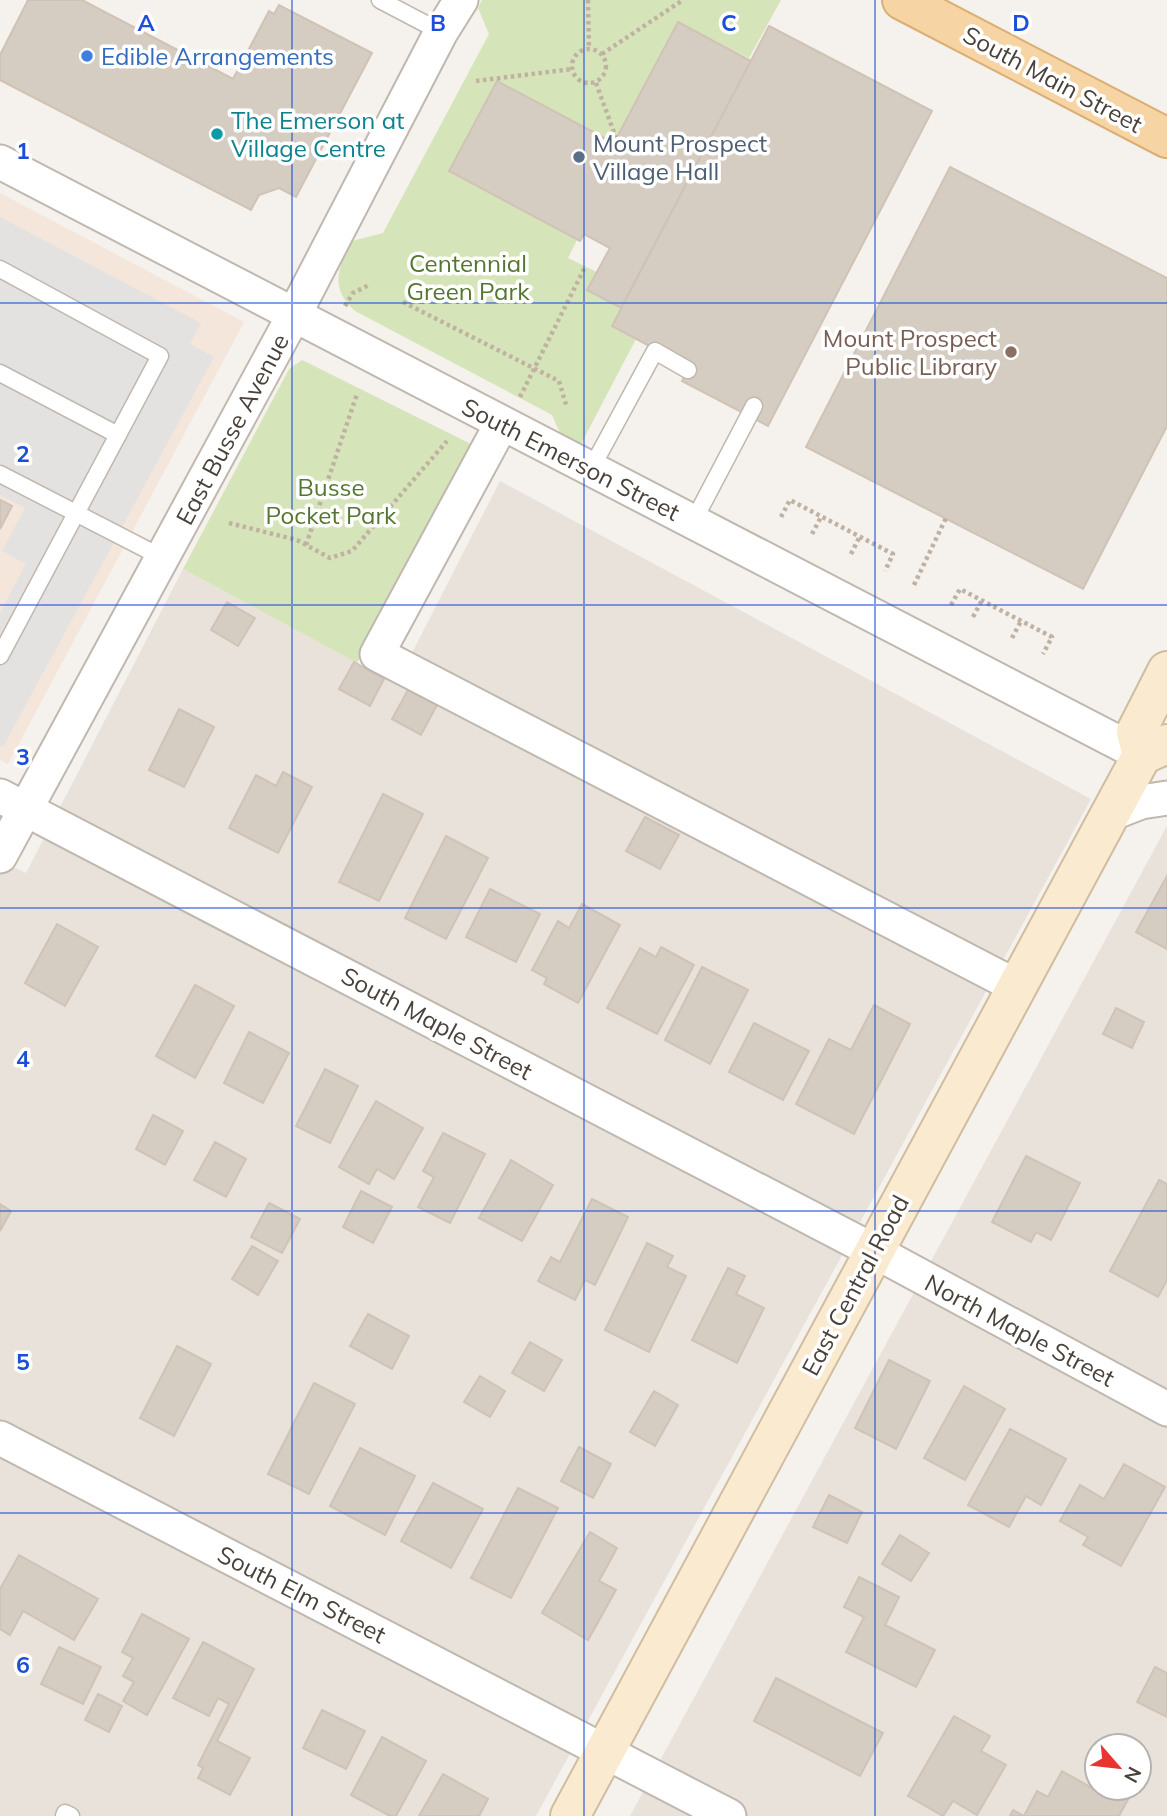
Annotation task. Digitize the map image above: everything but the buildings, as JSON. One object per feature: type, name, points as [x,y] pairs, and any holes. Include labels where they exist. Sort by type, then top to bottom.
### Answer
[{"type":"main road","name":"South Main Street","points":[[902,0],[1167,138]]},
{"type":"main road","points":[[1155,749],[1136,732],[1167,671]]},
{"type":"main road","name":"East Central Road","points":[[570,1816],[1110,814],[1155,749]]},
{"type":"street","name":"East Busse Avenue","points":[[0,856],[12,802],[163,558],[294,315],[441,32],[461,0]]},
{"type":"street","name":"South Emerson Street","points":[[0,162],[294,315],[511,410],[591,469],[693,522],[1155,749]]},
{"type":"street","points":[[511,410],[377,654],[1016,986]]},
{"type":"street","points":[[1110,814],[1141,802],[1167,798]]},
{"type":"street","name":"South Maple Street","points":[[12,802],[873,1251]]},
{"type":"street","name":"North Maple Street","points":[[873,1251],[1167,1409]]},
{"type":"street","name":"South Elm Street","points":[[0,1438],[729,1816]]},
{"type":"lane","points":[[380,0],[441,32]]},
{"type":"lane","points":[[0,270],[160,356],[0,656]]},
{"type":"lane","points":[[591,469],[655,351],[688,370]]},
{"type":"lane","points":[[0,373],[118,435]]},
{"type":"lane","points":[[693,522],[754,405]]},
{"type":"lane","points":[[0,474],[163,558]]},
{"type":"lane","points":[[64,1816],[65,1813],[71,1816]]},
{"type":"path","points":[[588,0],[589,49]]},
{"type":"path","points":[[602,54],[683,0]]},
{"type":"path","points":[[596,83],[581,82],[572,69],[572,63],[578,53],[589,49],[602,54]]},
{"type":"path","points":[[596,83],[607,70],[602,54]]},
{"type":"path","points":[[476,81],[572,69]]},
{"type":"path","points":[[596,83],[616,138]]},
{"type":"path","points":[[511,410],[585,267]]},
{"type":"path","points":[[345,306],[353,293],[369,285]]},
{"type":"path","points":[[403,302],[559,381],[566,408]]},
{"type":"path","points":[[306,545],[358,394]]},
{"type":"path","points":[[229,523],[298,540],[330,558],[352,551],[447,441]]},
{"type":"path","points":[[781,517],[790,500],[860,536],[893,554],[885,571]]},
{"type":"path","points":[[812,534],[821,517]]},
{"type":"path","points":[[914,585],[946,518]]},
{"type":"path","points":[[851,554],[860,536]]},
{"type":"path","points":[[951,605],[960,589],[1052,637],[1043,654]]},
{"type":"path","points":[[973,617],[982,600]]},
{"type":"path","points":[[1012,638],[1021,621]]},
{"type":"shaded area","points":[[0,193],[244,322],[8,764],[0,760]]},
{"type":"shaded area","points":[[0,217],[201,323],[190,344],[214,357],[3,747],[0,745],[0,613],[26,564],[2,551],[25,508],[0,495]]},
{"type":"shaded area","points":[[500,481],[1091,799],[536,1816],[0,1816],[0,861],[26,873],[183,569],[396,684]]},
{"type":"shaded area","points":[[1167,826],[1167,1816],[630,1816]]},
{"type":"green space","name":"Centennial Green Park","points":[[482,0],[781,0],[749,58],[682,24],[619,144],[498,83],[451,173],[577,240],[568,258],[601,274],[593,292],[621,308],[612,326],[636,339],[581,444],[560,433],[552,415],[355,311],[339,286],[340,269],[352,241],[383,233],[489,34],[478,8]]},
{"type":"green space","name":"Busse Pocket Park","points":[[302,360],[471,444],[357,663],[183,569],[289,369]]},
{"type":"place","name":"Edible Arrangements","points":[[87,56]]},
{"type":"place","name":"The Emerson at Village Centre","points":[[217,134]]},
{"type":"place","name":"Mount Prospect Village Hall","points":[[579,157]]},
{"type":"place","name":"Mount Prospect Public Library","points":[[1011,352]]}]
